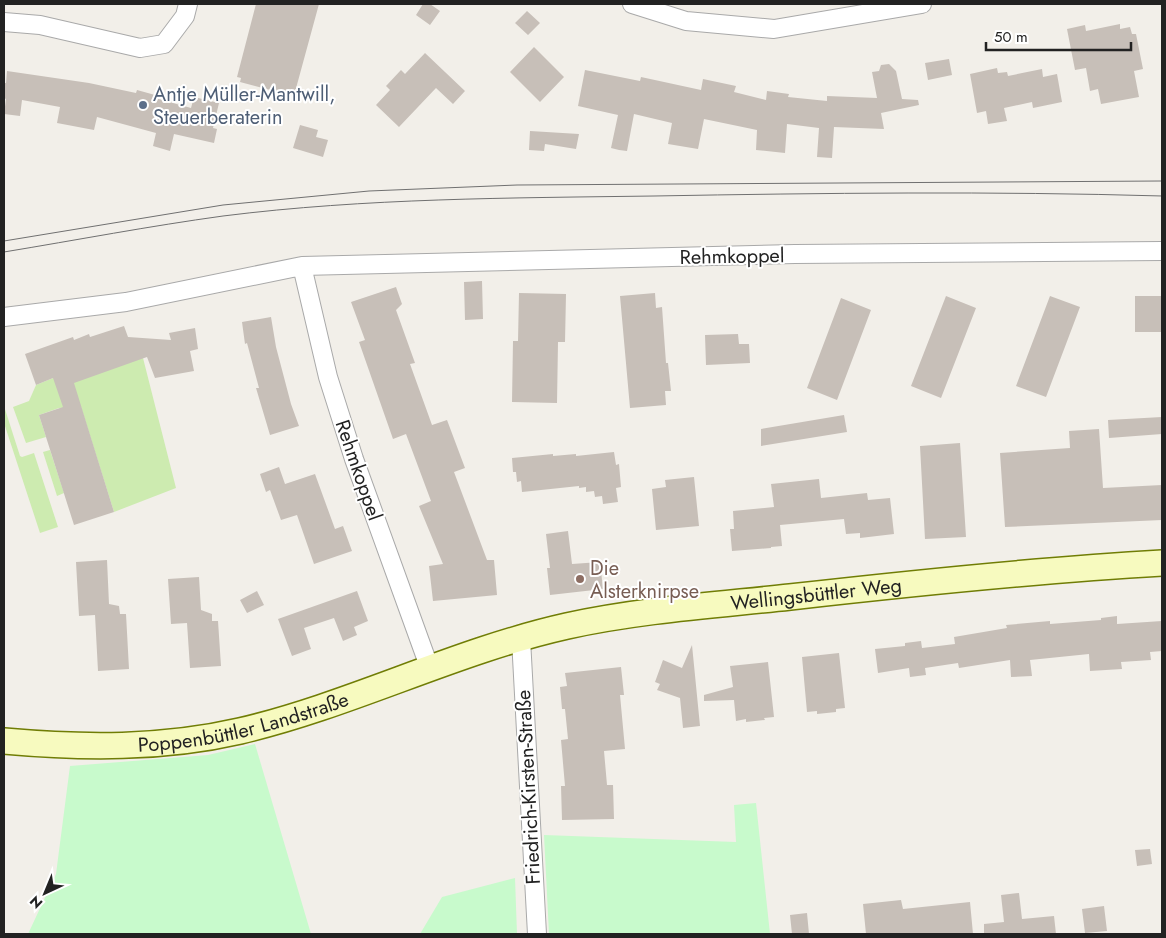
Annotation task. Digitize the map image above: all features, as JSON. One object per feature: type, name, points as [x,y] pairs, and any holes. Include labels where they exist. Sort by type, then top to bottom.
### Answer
[{"type":"main road","name":"Wellingsbüttler Weg","points":[[476,652],[592,621],[630,615],[992,576],[1162,562]]},
{"type":"main road","name":"Poppenbüttler Landstraße","points":[[4,741],[69,746],[104,746],[141,745],[205,738],[284,719],[476,652]]},
{"type":"street","points":[[4,22],[40,25],[140,48],[164,44],[185,16],[188,4]]},
{"type":"street","points":[[632,4],[686,21],[774,29],[922,4]]},
{"type":"street","name":"Rehmkoppel","points":[[7,320],[126,302],[302,266],[795,254],[1162,251]]},
{"type":"street","name":"Rehmkoppel","points":[[302,266],[328,377],[354,459],[430,668]]},
{"type":"street","name":"Friedrich-Kirsten-Straße","points":[[521,639],[537,934]]},
{"type":"green space","points":[[143,358],[176,488],[114,512],[81,407],[59,408],[39,415],[46,437],[26,443],[13,407],[29,401],[36,385],[53,378]]},
{"type":"green space","points":[[4,406],[20,456],[34,453],[58,527],[40,533],[4,423]]},
{"type":"green space","points":[[50,450],[64,493],[57,496],[43,452]]},
{"type":"green space","points":[[255,744],[311,934],[28,934],[56,874],[70,766],[208,755]]},
{"type":"green space","points":[[756,803],[770,934],[549,934],[544,835],[736,842],[734,805]]},
{"type":"green space","points":[[515,878],[517,934],[420,934],[442,897]]},
{"type":"building","points":[[256,4],[319,4],[295,92],[291,91],[290,95],[240,82],[241,78],[237,77]]},
{"type":"building","points":[[423,4],[430,4],[440,11],[430,25],[416,15]]},
{"type":"building","points":[[527,11],[540,23],[528,35],[515,23]]},
{"type":"building","points":[[1120,24],[1120,29],[1130,27],[1132,34],[1136,34],[1143,69],[1134,71],[1139,97],[1101,104],[1098,89],[1090,91],[1086,68],[1075,70],[1067,29],[1085,25],[1086,31]]},
{"type":"building","points":[[534,47],[564,77],[540,102],[510,72]]},
{"type":"building","points":[[425,53],[465,91],[453,104],[436,88],[399,127],[376,105],[390,90],[386,86],[401,70],[405,74]]},
{"type":"building","points":[[949,59],[952,75],[928,80],[925,63]]},
{"type":"building","points":[[889,64],[896,71],[902,99],[918,100],[919,105],[881,113],[884,129],[834,127],[832,158],[817,157],[819,128],[787,124],[785,153],[756,150],[757,130],[704,119],[698,149],[668,144],[672,123],[634,114],[627,151],[619,150],[611,148],[618,115],[578,106],[585,70],[640,81],[641,77],[701,90],[703,79],[736,86],[734,92],[766,100],[767,91],[789,94],[788,97],[827,101],[827,96],[877,98],[872,72],[879,71],[881,65]]},
{"type":"building","points":[[997,68],[998,73],[1007,72],[1008,76],[1042,69],[1043,77],[1057,74],[1062,102],[1033,108],[1032,102],[1004,108],[1007,121],[988,124],[986,111],[977,113],[970,74]]},
{"type":"building","points":[[7,71],[89,83],[136,93],[137,90],[155,95],[155,98],[191,108],[194,97],[219,103],[213,128],[217,129],[214,143],[174,134],[170,151],[153,146],[156,133],[97,117],[94,130],[57,123],[60,107],[22,100],[20,116],[4,114],[6,99],[4,98],[4,83],[6,83]]},
{"type":"building","points":[[300,125],[318,130],[316,137],[328,140],[323,157],[293,148]]},
{"type":"building","points":[[530,131],[579,134],[576,149],[545,144],[544,151],[529,150]]},
{"type":"building","points":[[482,281],[483,319],[465,320],[464,282]]},
{"type":"building","points":[[396,287],[402,304],[396,310],[415,363],[410,364],[432,425],[447,420],[465,468],[454,472],[487,560],[494,560],[497,595],[433,601],[429,566],[443,564],[419,506],[431,501],[406,434],[393,439],[359,342],[365,340],[351,302]]},
{"type":"building","points":[[519,293],[566,294],[565,342],[558,342],[557,403],[512,402],[513,341],[518,341]]},
{"type":"building","points":[[655,293],[656,308],[662,307],[666,363],[668,363],[671,391],[665,391],[666,405],[630,408],[620,296]]},
{"type":"building","points":[[946,296],[976,308],[941,398],[911,386]]},
{"type":"building","points":[[1050,296],[1080,307],[1046,397],[1016,386]]},
{"type":"building","points":[[1135,296],[1162,296],[1162,332],[1135,332]]},
{"type":"building","points":[[841,298],[871,310],[837,400],[807,388]]},
{"type":"building","points":[[271,317],[276,347],[291,404],[299,426],[270,435],[256,388],[259,388],[247,343],[245,344],[242,322]]},
{"type":"building","points":[[124,326],[128,337],[171,340],[169,333],[195,328],[198,349],[190,351],[194,371],[155,378],[147,357],[74,383],[114,512],[74,525],[39,415],[63,407],[53,378],[36,385],[25,354],[73,337],[74,340],[89,334],[90,337]]},
{"type":"building","points":[[738,334],[739,344],[749,344],[750,363],[706,365],[705,335]]},
{"type":"building","points":[[844,415],[847,432],[761,446],[761,429]]},
{"type":"building","points":[[1162,417],[1162,434],[1109,438],[1108,420]]},
{"type":"building","points":[[1099,429],[1103,488],[1162,485],[1162,520],[1005,527],[1000,453],[1070,448],[1069,431]]},
{"type":"building","points":[[960,443],[966,537],[925,539],[920,446]]},
{"type":"building","points":[[614,452],[616,465],[619,464],[621,487],[616,488],[618,502],[603,504],[602,496],[595,497],[594,491],[586,492],[586,487],[579,488],[579,486],[522,492],[521,481],[517,482],[516,472],[513,472],[512,458],[553,454],[553,456],[576,454],[576,456]]},
{"type":"building","points":[[279,467],[285,484],[315,474],[335,529],[343,526],[352,551],[314,564],[297,515],[281,520],[270,490],[266,492],[260,474]]},
{"type":"building","points":[[694,477],[699,526],[656,530],[652,489],[666,487],[665,480]]},
{"type":"building","points":[[819,479],[821,498],[867,493],[868,500],[890,498],[894,534],[860,538],[860,533],[846,534],[844,519],[780,525],[782,546],[732,551],[730,529],[734,529],[733,511],[774,507],[771,484]]},
{"type":"building","points":[[568,531],[572,564],[600,562],[603,589],[550,595],[547,568],[550,568],[546,534]]},
{"type":"building","points":[[107,560],[109,604],[119,606],[120,614],[126,614],[129,669],[98,671],[95,615],[79,616],[76,562]]},
{"type":"building","points":[[199,577],[201,610],[212,614],[212,621],[218,621],[221,666],[190,668],[187,623],[171,624],[168,579]]},
{"type":"building","points":[[257,591],[264,605],[247,613],[240,600]]},
{"type":"building","points":[[357,591],[368,621],[354,627],[357,635],[343,641],[334,618],[304,628],[311,649],[292,656],[278,619]]},
{"type":"building","points":[[1117,616],[1117,624],[1162,621],[1162,651],[1150,652],[1151,660],[1121,662],[1122,669],[1090,671],[1089,654],[1030,660],[1032,676],[1011,677],[1010,660],[959,668],[958,663],[925,668],[926,675],[910,677],[909,668],[878,673],[875,649],[905,646],[905,643],[921,641],[922,648],[955,644],[954,637],[1007,628],[1006,625],[1050,621],[1050,624],[1101,620],[1101,618]]},
{"type":"building","points":[[692,645],[700,726],[683,728],[680,698],[657,690],[660,684],[655,682],[663,660],[682,668]]},
{"type":"building","points":[[839,653],[845,708],[836,709],[836,712],[817,714],[817,711],[807,712],[802,657]]},
{"type":"building","points":[[768,662],[774,717],[746,722],[746,719],[736,721],[734,700],[704,701],[704,695],[733,687],[730,666]]},
{"type":"building","points":[[621,667],[624,695],[620,695],[625,749],[604,751],[607,785],[613,785],[614,819],[562,820],[561,786],[565,786],[561,740],[568,739],[565,709],[562,709],[560,687],[567,686],[565,673]]},
{"type":"building","points":[[1150,849],[1152,864],[1137,866],[1135,850]]},
{"type":"building","points":[[1019,893],[1022,919],[1054,916],[1056,934],[984,934],[984,924],[1004,922],[1001,895]]},
{"type":"building","points":[[901,900],[903,909],[970,902],[973,934],[866,934],[863,904]]},
{"type":"building","points":[[1104,906],[1107,931],[1085,933],[1082,909]]},
{"type":"building","points":[[807,913],[809,934],[792,934],[790,915]]},
{"type":"tram line","points":[[4,241],[223,205],[369,191],[517,185],[1162,181]]},
{"type":"tram line","points":[[4,252],[223,216],[384,202],[492,198],[844,193],[1035,193],[1162,196]]},
{"type":"place","name":"Antje Müller-Mantwill, Steuerberaterin","points":[[143,105]]},
{"type":"place","name":"Die Alsterknirpse","points":[[580,579]]}]
